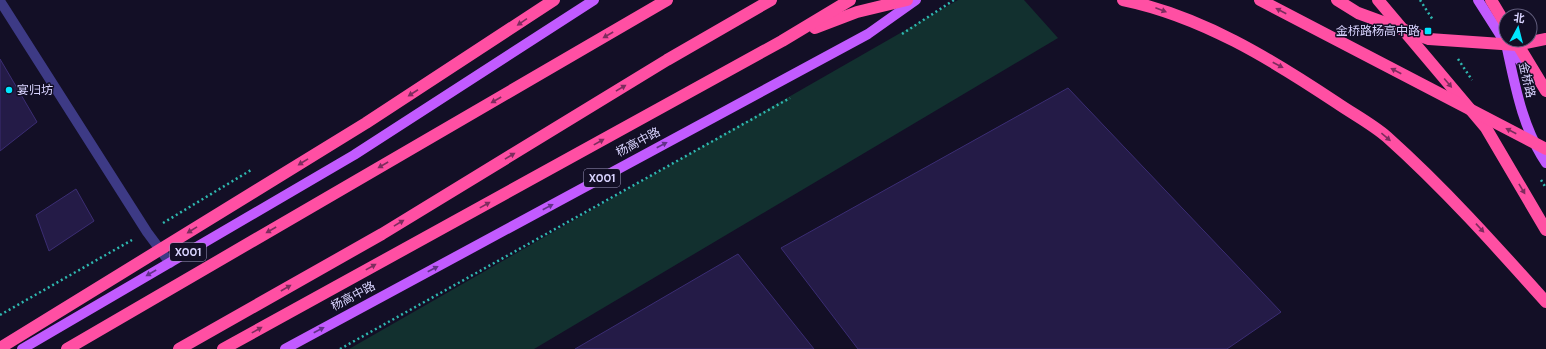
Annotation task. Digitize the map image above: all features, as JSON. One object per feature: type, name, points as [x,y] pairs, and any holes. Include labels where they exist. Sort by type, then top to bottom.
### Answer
[{"type":"highway","points":[[0,348],[366,123],[554,0]]},
{"type":"highway","name":"X001","points":[[68,349],[667,0]]},
{"type":"highway","points":[[179,349],[382,234],[667,60],[771,0]]},
{"type":"highway","points":[[223,349],[782,41],[850,0]]},
{"type":"highway","points":[[782,41],[857,12],[907,0]]},
{"type":"highway","points":[[1123,0],[1146,5],[1214,31],[1289,71],[1386,136],[1478,225],[1546,302]]},
{"type":"highway","points":[[1260,0],[1546,149]]},
{"type":"highway","points":[[1337,0],[1358,13],[1429,38],[1516,45],[1546,39]]},
{"type":"highway","points":[[1378,0],[1486,128],[1546,230]]},
{"type":"highway","points":[[1491,0],[1498,12]]},
{"type":"highway","points":[[1514,48],[1546,92]]},
{"type":"main road","name":"X001","points":[[22,349],[354,155],[594,0]]},
{"type":"main road","name":"杨高中路","points":[[285,349],[868,34],[916,0]]},
{"type":"main road","name":"金桥路","points":[[1478,0],[1498,26]]},
{"type":"main road","name":"金桥路","points":[[1511,48],[1520,108],[1538,151],[1546,163]]},
{"type":"street","points":[[0,1],[147,232],[170,262]]},
{"type":"path","points":[[898,37],[954,0]]},
{"type":"path","points":[[340,349],[796,95]]},
{"type":"path","points":[[0,315],[147,232],[256,166]]},
{"type":"green space","points":[[958,0],[1024,0],[1058,38],[534,349],[349,349]]},
{"type":"building","name":"宴归坊","points":[[0,59],[37,122],[0,151]]},
{"type":"building","points":[[1068,88],[1281,312],[1227,349],[858,349],[781,248]]},
{"type":"building","points":[[76,189],[94,221],[49,251],[36,215]]},
{"type":"building","points":[[738,254],[814,349],[575,349]]},
{"type":"place","name":"金桥路杨高中路","points":[[1428,31]]},
{"type":"place","name":"宴归坊","points":[[9,90]]}]
